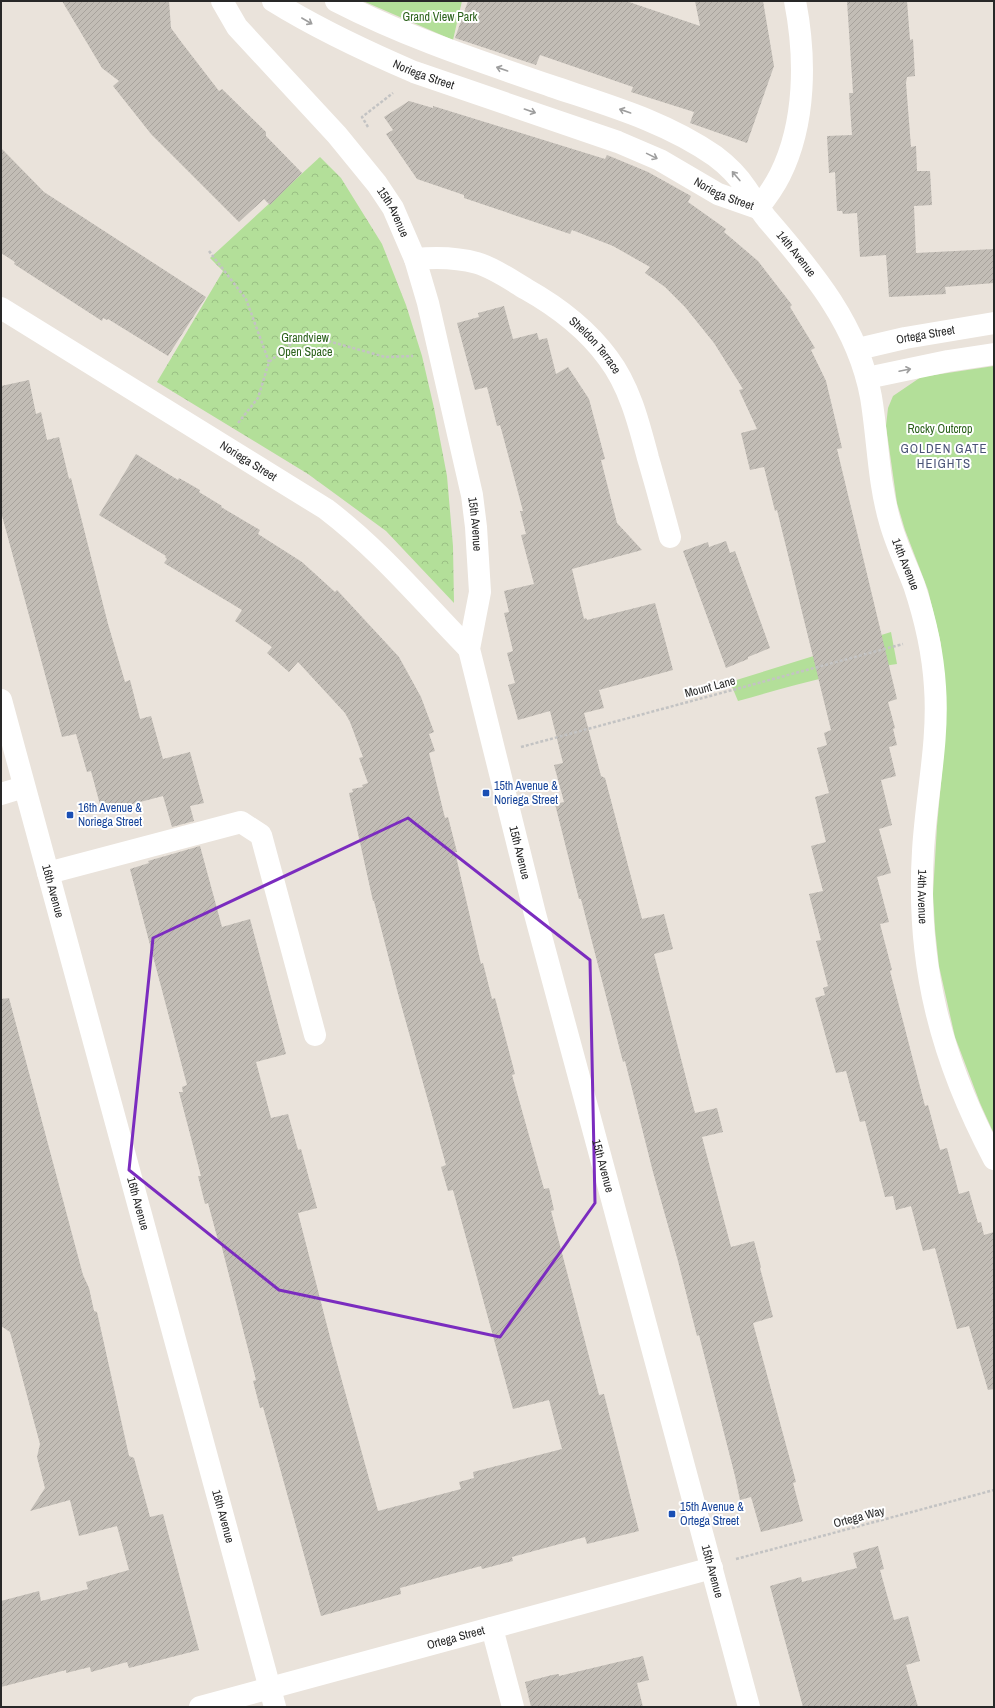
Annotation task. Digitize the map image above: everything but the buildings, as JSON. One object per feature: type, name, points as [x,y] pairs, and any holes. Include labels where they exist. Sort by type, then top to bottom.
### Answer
[{"type":"street","name":"15th Avenue","points":[[222,1],[237,27],[337,134],[377,184],[393,208],[415,259],[430,310],[472,495],[477,534],[480,592],[469,649],[535,914],[720,1565],[749,1707]]},
{"type":"street","name":"Noriega Street","points":[[273,1],[346,42],[397,65],[618,142],[660,160],[718,194],[758,208]]},
{"type":"street","name":"Noriega Street","points":[[336,1],[372,20],[442,49],[629,112],[675,132],[717,158],[733,172],[747,189],[758,208]]},
{"type":"street","points":[[758,208],[780,174],[790,150],[800,100],[801,73],[799,19],[795,1]]},
{"type":"street","name":"14th Avenue","points":[[758,208],[792,248],[825,292],[846,324],[858,349],[867,378],[884,498],[891,526],[914,585],[928,638],[935,690],[936,716],[922,859],[922,895],[926,961],[932,997],[952,1067],[965,1100],[994,1159]]},
{"type":"street","name":"Sheldon Terrace","points":[[415,259],[446,257],[478,264],[506,278],[554,306],[575,322],[593,339],[609,359],[622,381],[632,405],[670,537]]},
{"type":"street","name":"Noriega Street","points":[[1,308],[326,509],[351,528],[375,550],[469,649]]},
{"type":"street","name":"Ortega Street","points":[[858,349],[905,338],[994,323]]},
{"type":"street","points":[[867,378],[948,361],[994,354]]},
{"type":"street","name":"16th Avenue","points":[[1,700],[6,741],[24,787],[48,873],[273,1698]]},
{"type":"street","points":[[1,794],[24,787]]},
{"type":"street","points":[[48,873],[242,822],[261,835],[315,1035]]},
{"type":"street","name":"Ortega Street","points":[[200,1707],[273,1698],[492,1628],[720,1565]]},
{"type":"street","points":[[492,1628],[513,1707]]},
{"type":"path","points":[[362,117],[396,90]]},
{"type":"path","points":[[209,252],[246,299],[269,362]]},
{"type":"path","points":[[234,428],[258,398],[269,362],[303,334],[385,358],[414,356]]},
{"type":"path","name":"Mount Lane","points":[[496,754],[928,638]]},
{"type":"path","name":"Ortega Way","points":[[720,1565],[994,1490]]},
{"type":"highlighted area","points":[[408,818],[590,960],[595,1203],[500,1337],[279,1290],[129,1170],[153,938]]},
{"type":"green space","name":"Grand View Park","points":[[363,1],[462,1],[453,40]]},
{"type":"green space","name":"Grandview Open Space","points":[[320,157],[341,178],[382,244],[406,305],[422,356],[447,476],[453,546],[454,603],[386,531],[308,474],[157,382],[223,271],[210,258]]},
{"type":"green space","name":"Rocky Outcrop","points":[[994,366],[994,1134],[980,1103],[955,1037],[939,966],[933,894],[944,750],[941,644],[928,590],[905,530],[897,503],[886,426],[888,408],[893,396],[921,377]]},
{"type":"green space","points":[[891,632],[897,664],[837,675],[738,701],[730,682]]},
{"type":"place","name":"15th Avenue & Noriega Street","points":[[486,793]]},
{"type":"place","name":"16th Avenue & Noriega Street","points":[[70,815]]},
{"type":"place","name":"15th Avenue & Ortega Street","points":[[672,1514]]},
{"type":"district","name":"GOLDEN GATE HEIGHTS","points":[[944,456]]}]
